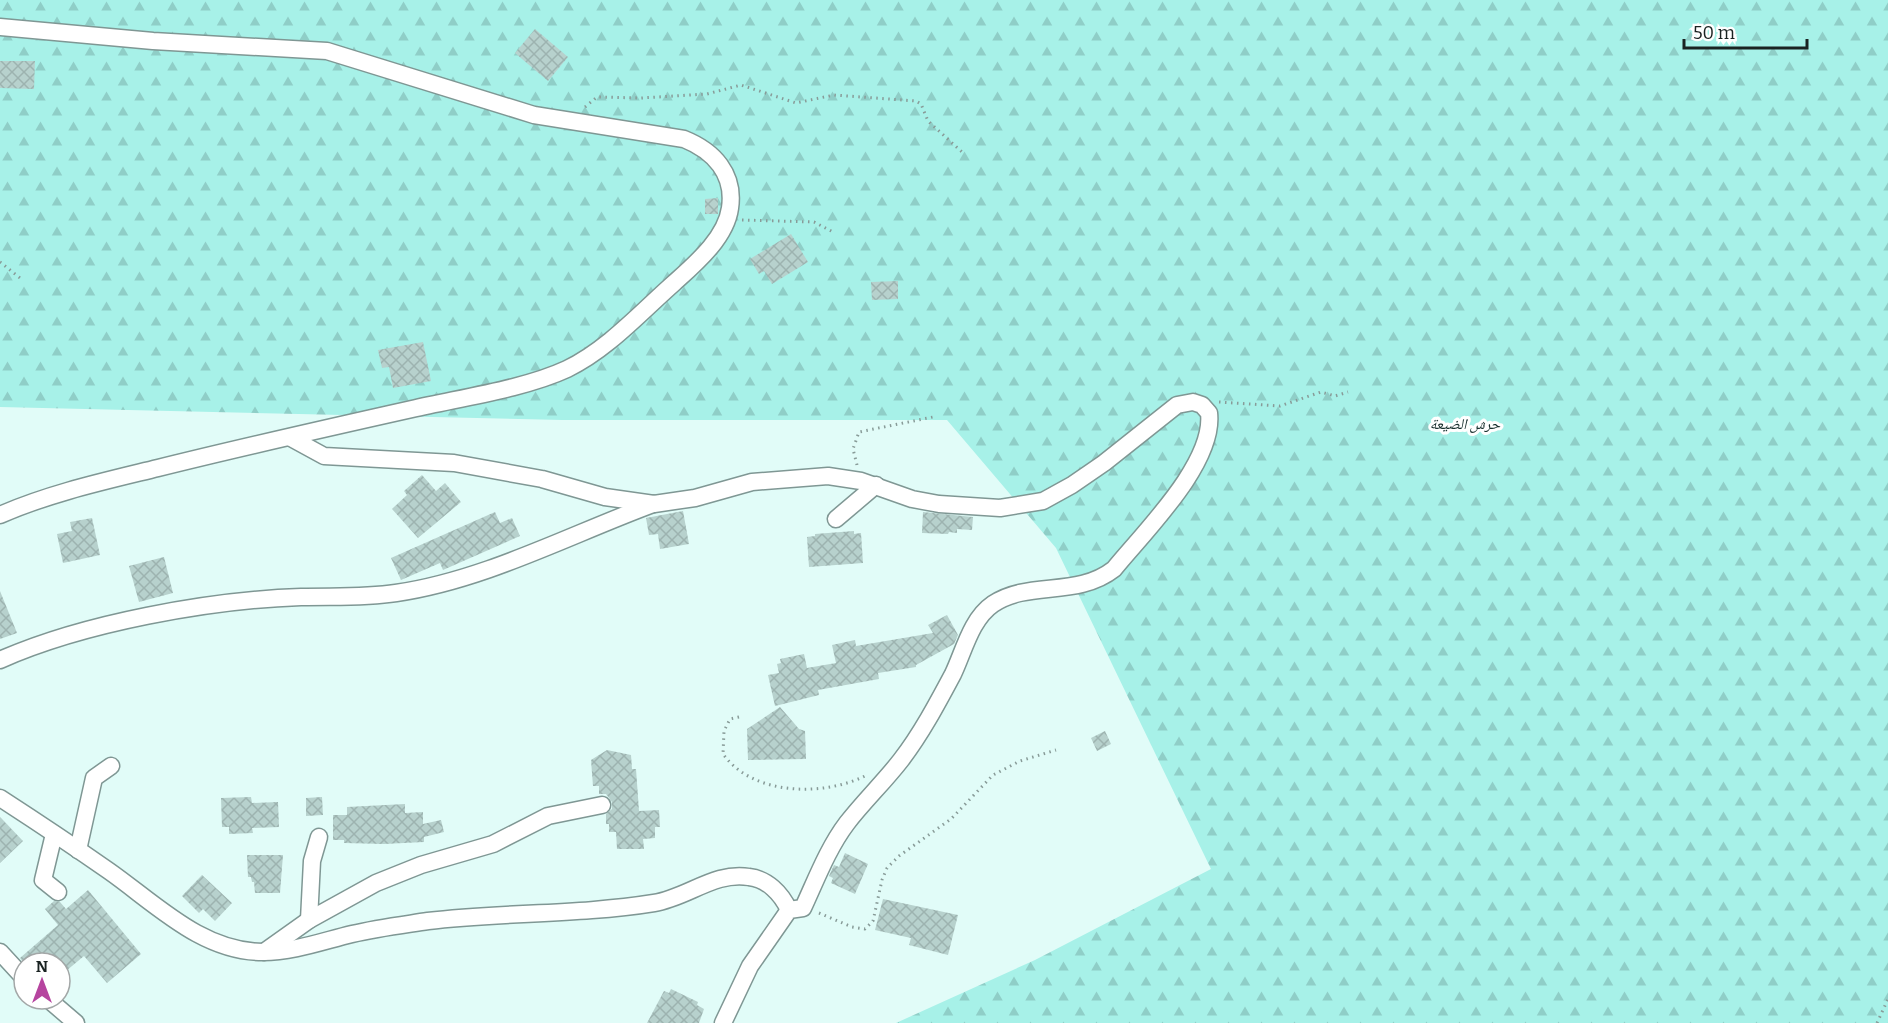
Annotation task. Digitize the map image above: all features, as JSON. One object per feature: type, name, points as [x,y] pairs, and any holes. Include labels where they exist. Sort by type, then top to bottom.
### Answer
[{"type":"street","points":[[0,27],[153,41],[327,51],[534,115],[684,139],[702,146],[717,159],[727,175],[731,197],[728,220],[711,246],[622,332],[567,369],[536,380],[291,438],[228,450],[77,488],[0,515]]},
{"type":"street","points":[[0,660],[38,645],[100,627],[200,608],[301,597],[356,598],[398,593],[429,586],[472,575],[654,504],[695,498],[752,482],[828,476],[868,483],[912,499],[939,504],[1000,508],[1042,501],[1104,463],[1177,405],[1193,402],[1202,405],[1209,413],[1210,422],[1189,479],[1114,569],[1101,580],[1008,597],[993,604],[976,620],[964,652],[934,711],[901,760],[846,824],[796,909],[750,966],[723,1023]]},
{"type":"street","points":[[291,438],[324,456],[454,463],[542,479],[605,497],[654,504]]},
{"type":"street","points":[[836,519],[868,483]]},
{"type":"street","points":[[78,850],[94,778],[111,766]]},
{"type":"street","points":[[0,798],[190,930],[222,946],[263,952],[430,921],[624,908],[658,902],[687,893],[720,877],[732,876],[750,877],[767,882],[796,909]]},
{"type":"street","points":[[263,952],[309,920],[376,883],[421,865],[493,844],[549,816],[602,806]]},
{"type":"street","points":[[54,834],[43,880],[58,892]]},
{"type":"street","points":[[309,920],[312,861],[318,837]]},
{"type":"street","points":[[0,952],[12,965]]},
{"type":"street","points":[[62,1011],[76,1023]]},
{"type":"path","points":[[569,119],[597,97],[641,98],[707,94],[749,85],[796,102],[834,95],[916,101],[921,104],[928,121],[962,152]]},
{"type":"path","points":[[728,220],[814,222],[835,233]]},
{"type":"path","points":[[0,262],[20,278]]},
{"type":"path","points":[[1202,405],[1221,401],[1280,406],[1321,392],[1335,396],[1348,392]]},
{"type":"path","points":[[868,483],[853,449],[859,432],[868,428],[933,417]]},
{"type":"path","points":[[739,717],[730,719],[724,731],[723,754],[743,771],[778,788],[834,787],[873,771]]},
{"type":"path","points":[[796,909],[865,929],[873,921],[887,868],[898,856],[951,819],[993,775],[1020,760],[1056,750]]},
{"type":"path","points":[[1877,1023],[1888,999]]},
{"type":"green space","name":"حرش الضيعة","points":[[0,0],[1888,0],[1888,1023],[896,1023],[1035,960],[1211,869],[1056,548],[947,420],[562,420],[0,407]]},
{"type":"building","points":[[535,29],[568,57],[548,81],[515,53]]},
{"type":"building","points":[[0,61],[35,61],[34,89],[0,88]]},
{"type":"building","points":[[718,198],[718,214],[705,214],[705,199]]},
{"type":"building","points":[[791,234],[808,262],[772,284],[764,271],[759,274],[750,259]]},
{"type":"building","points":[[898,281],[898,299],[872,300],[871,282]]},
{"type":"building","points":[[423,342],[431,381],[393,388],[389,367],[382,368],[378,350]]},
{"type":"building","points":[[422,475],[436,491],[445,483],[461,502],[418,538],[392,509],[407,495],[404,491]]},
{"type":"building","points":[[683,511],[689,544],[660,549],[658,534],[649,535],[646,518]]},
{"type":"building","points":[[495,512],[500,523],[512,518],[520,536],[443,570],[440,563],[401,580],[391,558]]},
{"type":"building","points":[[923,512],[973,517],[972,530],[957,529],[957,533],[949,532],[948,534],[922,533]]},
{"type":"building","points":[[92,518],[100,555],[63,563],[57,534],[72,531],[70,522]]},
{"type":"building","points":[[854,531],[854,534],[861,533],[863,563],[809,567],[807,537],[815,536],[815,534]]},
{"type":"building","points":[[164,557],[173,593],[139,602],[129,566]]},
{"type":"building","points":[[0,591],[17,633],[0,639]]},
{"type":"building","points":[[947,615],[958,635],[954,644],[916,667],[878,673],[879,679],[818,690],[819,695],[775,706],[768,675],[779,673],[777,664],[781,663],[780,659],[804,654],[807,668],[836,663],[832,645],[855,640],[856,646],[933,633],[928,625]]},
{"type":"building","points":[[780,707],[799,729],[805,731],[806,759],[748,760],[747,729]]},
{"type":"building","points":[[1105,731],[1111,744],[1097,751],[1091,738]]},
{"type":"building","points":[[607,750],[631,755],[632,769],[636,769],[639,811],[659,810],[660,827],[655,827],[655,838],[643,839],[644,849],[617,849],[616,832],[609,832],[609,824],[606,824],[606,814],[612,809],[612,802],[606,794],[599,794],[599,786],[593,786],[591,760]]},
{"type":"building","points":[[251,797],[252,803],[278,802],[279,827],[252,828],[253,833],[229,834],[229,827],[222,827],[221,798]]},
{"type":"building","points":[[322,797],[323,815],[306,816],[306,798]]},
{"type":"building","points":[[405,804],[405,813],[423,812],[423,824],[441,820],[444,832],[424,837],[424,842],[384,844],[344,843],[344,840],[333,840],[333,815],[347,815],[347,807]]},
{"type":"building","points":[[0,817],[23,841],[0,863]]},
{"type":"building","points":[[845,853],[868,864],[855,894],[831,883],[833,878],[829,876],[834,865],[839,867]]},
{"type":"building","points":[[247,855],[283,855],[280,893],[255,893],[254,882],[251,877],[248,877]]},
{"type":"building","points":[[202,875],[232,903],[215,921],[203,909],[199,913],[182,896]]},
{"type":"building","points":[[88,890],[141,954],[107,983],[84,956],[72,966],[72,951],[28,951],[58,925],[45,909],[54,901],[60,902],[66,909]]},
{"type":"building","points":[[883,899],[958,915],[948,955],[909,945],[911,938],[875,930]]},
{"type":"building","points":[[671,989],[698,1002],[697,1005],[704,1009],[699,1023],[647,1023],[664,991],[669,993]]}]
